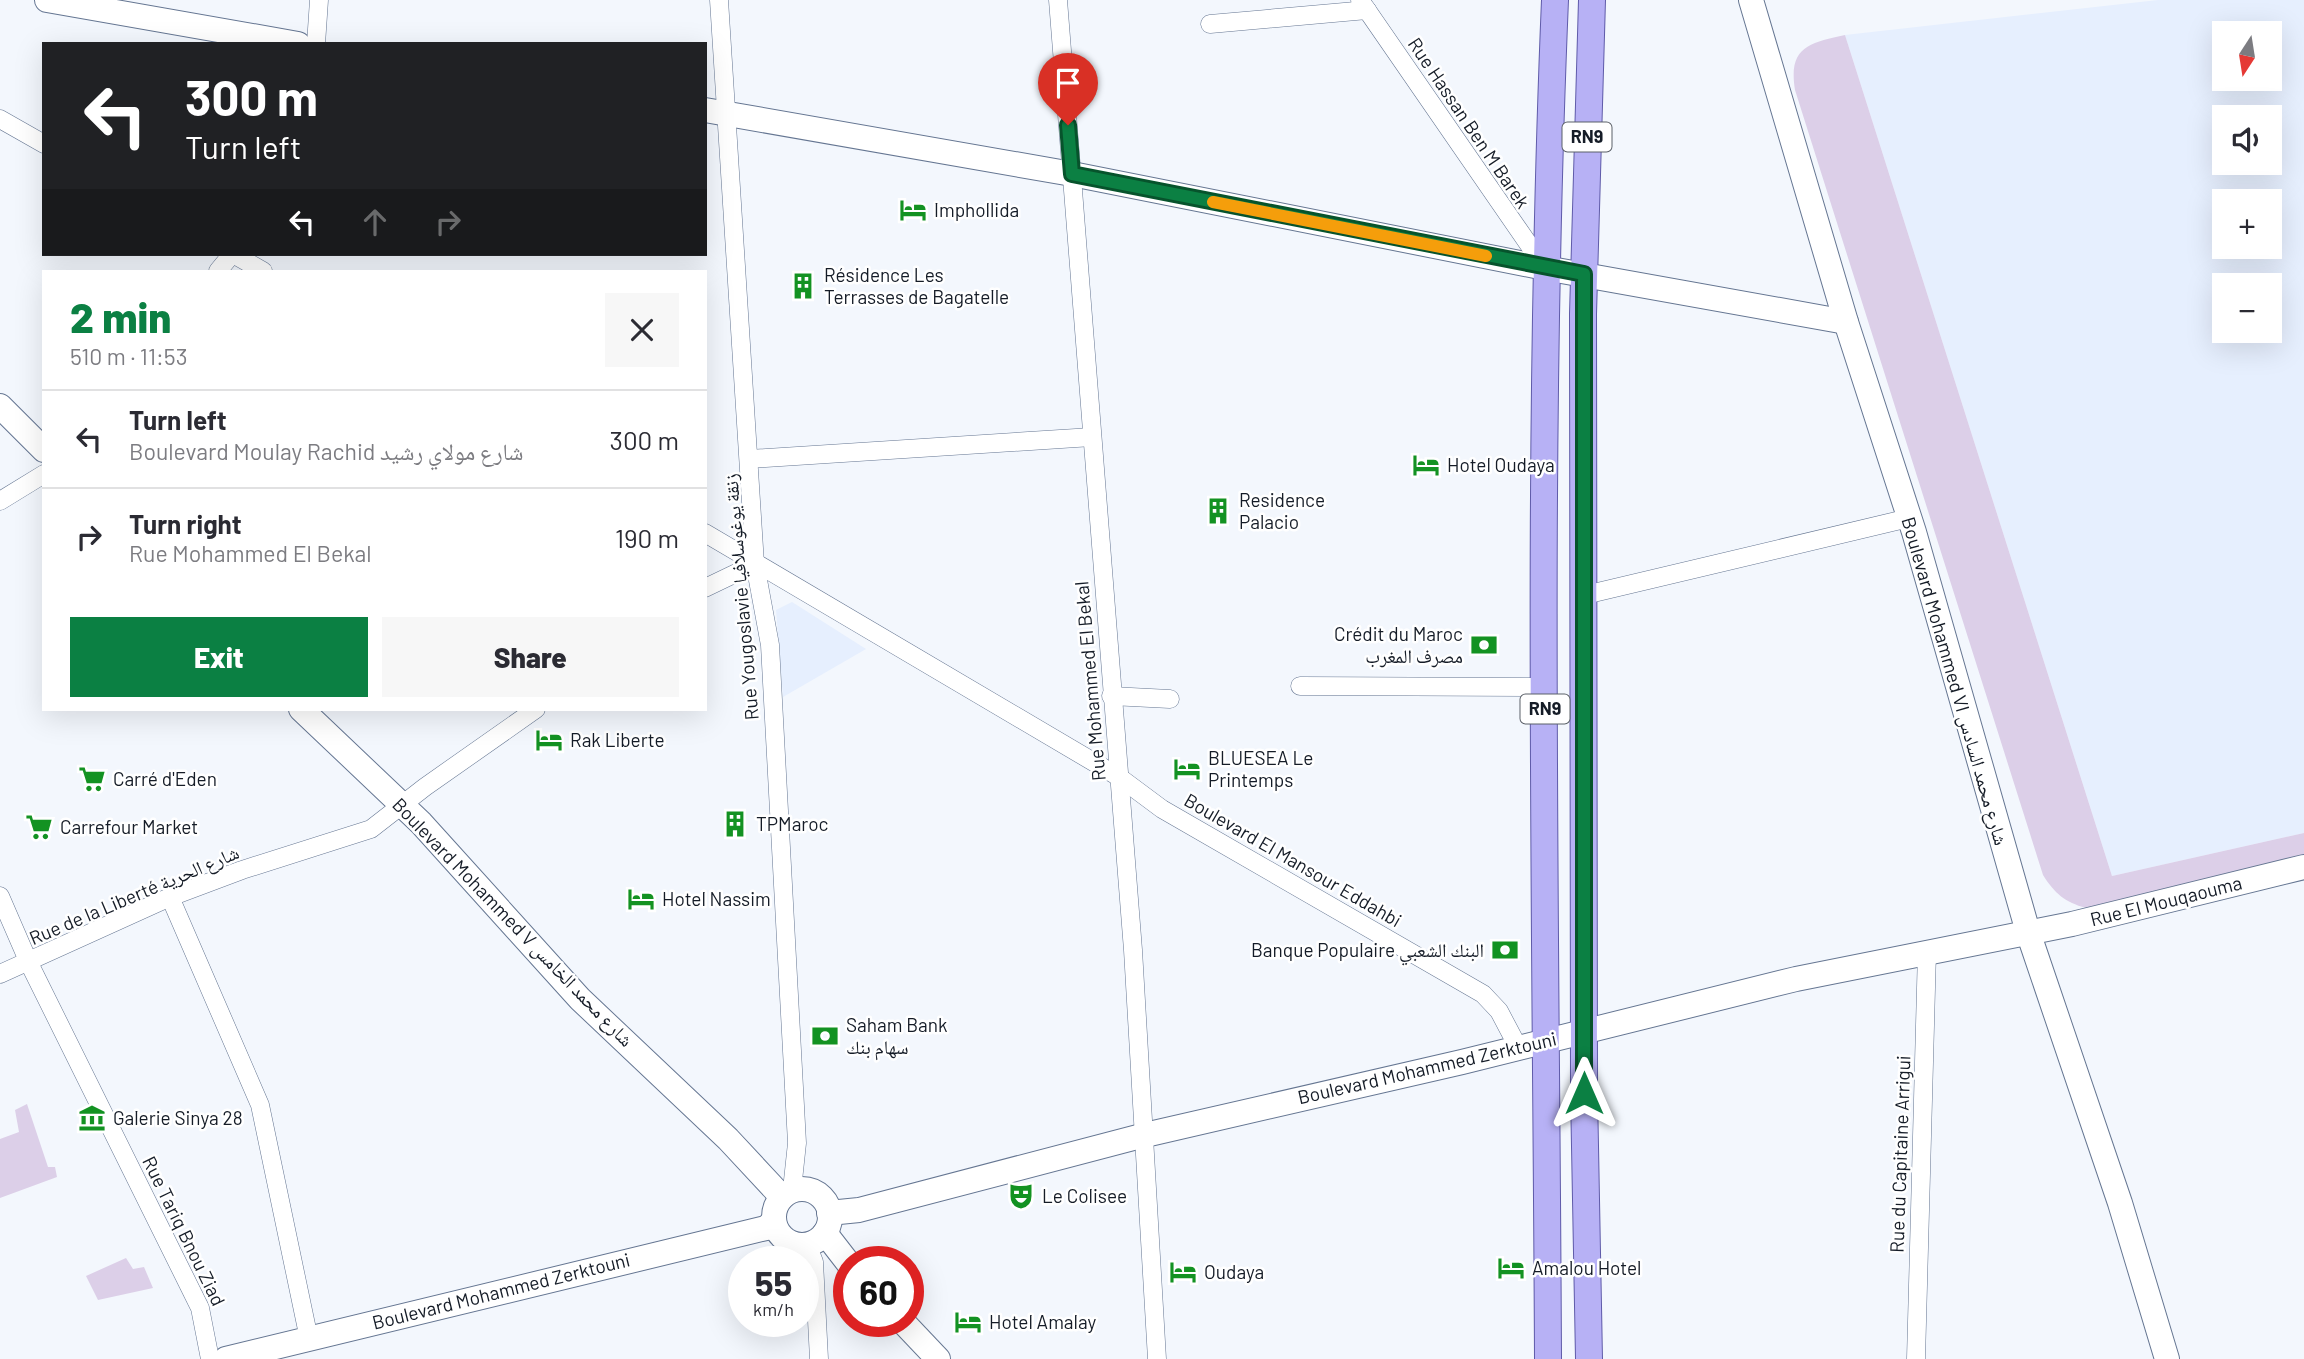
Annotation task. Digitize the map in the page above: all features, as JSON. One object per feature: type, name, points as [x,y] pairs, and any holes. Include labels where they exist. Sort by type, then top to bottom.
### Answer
[{"type":"main road","points":[[47,0],[287,42]]},
{"type":"main road","name":"RN9","points":[[1548,1359],[1545,268],[1555,0]]},
{"type":"main road","name":"RN9","points":[[1589,1359],[1585,1032],[1584,274],[1592,0]]},
{"type":"main road","name":"Boulevard Mohammed VI شارع محمد السادس","points":[[1751,0],[1846,322],[1909,519],[2028,932],[2120,1203],[2167,1359]]},
{"type":"main road","points":[[717,112],[1072,174],[1545,268],[1846,322]]},
{"type":"main road","points":[[0,406],[42,448]]},
{"type":"main road","name":"Boulevard Mohammed V شارع محمد الخامس","points":[[303,711],[421,823],[580,999],[787,1194]]},
{"type":"main road","name":"Rue El Mouqaouma","points":[[2028,932],[2108,916],[2304,867]]},
{"type":"main road","name":"Boulevard Mohammed Zerktouni","points":[[820,1230],[859,1210],[1145,1135],[1585,1032],[1796,979],[2028,932]]},
{"type":"main road","points":[[820,1230],[786,1239],[774,1221],[775,1208],[787,1194],[810,1190],[818,1194],[824,1200],[820,1230],[834,1246]]},
{"type":"main road","name":"Boulevard Mohammed Zerktouni","points":[[226,1359],[766,1228],[774,1221]]},
{"type":"main road","points":[[917,1337],[938,1359]]},
{"type":"street","points":[[316,42],[318,0]]},
{"type":"street","name":"Rue Yougoslavie زنقة يوغوسلافيا","points":[[719,0],[717,112],[750,459],[755,564],[770,645],[797,1143],[787,1194]]},
{"type":"street","name":"Rue Mohammed El Bekal","points":[[1058,0],[1119,777],[1145,1135],[1157,1359]]},
{"type":"street","points":[[1210,24],[1364,5]]},
{"type":"street","name":"Rue Hassan Ben M Barek","points":[[1364,5],[1512,224],[1545,268]]},
{"type":"street","points":[[0,119],[42,143]]},
{"type":"street","points":[[219,270],[230,256]]},
{"type":"street","points":[[236,256],[261,270]]},
{"type":"street","points":[[750,459],[1092,438]]},
{"type":"street","points":[[0,501],[42,475]]},
{"type":"street","points":[[1585,595],[1909,519]]},
{"type":"street","name":"Boulevard El Mansour Eddahbi","points":[[707,534],[1119,777],[1162,809],[1483,994],[1508,1025],[1518,1047]]},
{"type":"street","points":[[707,587],[755,564]]},
{"type":"street","points":[[1300,686],[1546,687]]},
{"type":"street","points":[[1111,696],[1170,699]]},
{"type":"street","name":"Rue de la Liberté شارع الحرية","points":[[0,974],[170,897],[242,870],[371,829],[533,711]]},
{"type":"street","name":"Rue Tariq Bnou Ziad","points":[[0,897],[29,963],[200,1308],[210,1359]]},
{"type":"street","points":[[170,897],[260,1105],[309,1339]]},
{"type":"street","name":"Rue du Capitaine Arrigui","points":[[1916,1359],[1927,951]]},
{"type":"street","points":[[819,1359],[814,1262],[820,1230]]},
{"type":"shaded area","points":[[2158,0],[2304,0],[2304,833],[2112,876],[1845,35]]},
{"type":"shaded area","points":[[1845,35],[2112,876],[2304,833],[2304,858],[2086,908],[2061,896],[2043,875],[1795,90],[1795,64],[1804,49]]},
{"type":"shaded area","points":[[792,602],[866,649],[783,697],[776,610]]},
{"type":"shaded area","points":[[27,1104],[48,1167],[55,1167],[57,1177],[0,1198],[0,1139],[19,1132],[15,1110]]},
{"type":"shaded area","points":[[126,1258],[133,1269],[144,1267],[153,1288],[98,1300],[86,1276]]},
{"type":"slow traffic","points":[[1213,202],[1486,256]]},
{"type":"place","name":"Imphollida","points":[[913,210]]},
{"type":"place","name":"Résidence Les Terrasses de Bagatelle","points":[[803,286]]},
{"type":"place","name":"Hotel Oudaya","points":[[1426,465]]},
{"type":"place","name":"Residence Palacio","points":[[1218,511]]},
{"type":"place","name":"Crédit du Maroc مصرف المغرب","points":[[1484,645]]},
{"type":"place","name":"Rak Liberte","points":[[549,740]]},
{"type":"place","name":"BLUESEA Le Printemps","points":[[1187,769]]},
{"type":"place","name":"Carré d'Eden","points":[[92,779]]},
{"type":"place","name":"TPMaroc","points":[[735,824]]},
{"type":"place","name":"Carrefour Market","points":[[39,827]]},
{"type":"place","name":"Hotel Nassim","points":[[641,899]]},
{"type":"place","name":"Banque Populaire البنك الشعبي","points":[[1505,950]]},
{"type":"place","name":"Saham Bank سهام بنك","points":[[825,1036]]},
{"type":"place","name":"Galerie Sinya 28","points":[[92,1118]]},
{"type":"place","name":"Le Colisee","points":[[1021,1196]]},
{"type":"place","name":"Amalou Hotel","points":[[1511,1268]]},
{"type":"place","name":"Oudaya","points":[[1183,1272]]},
{"type":"place","name":"Hotel Amalay","points":[[968,1322]]},
{"type":"route","points":[[1068,125],[1072,174],[1584,274],[1584,1093]]}]
